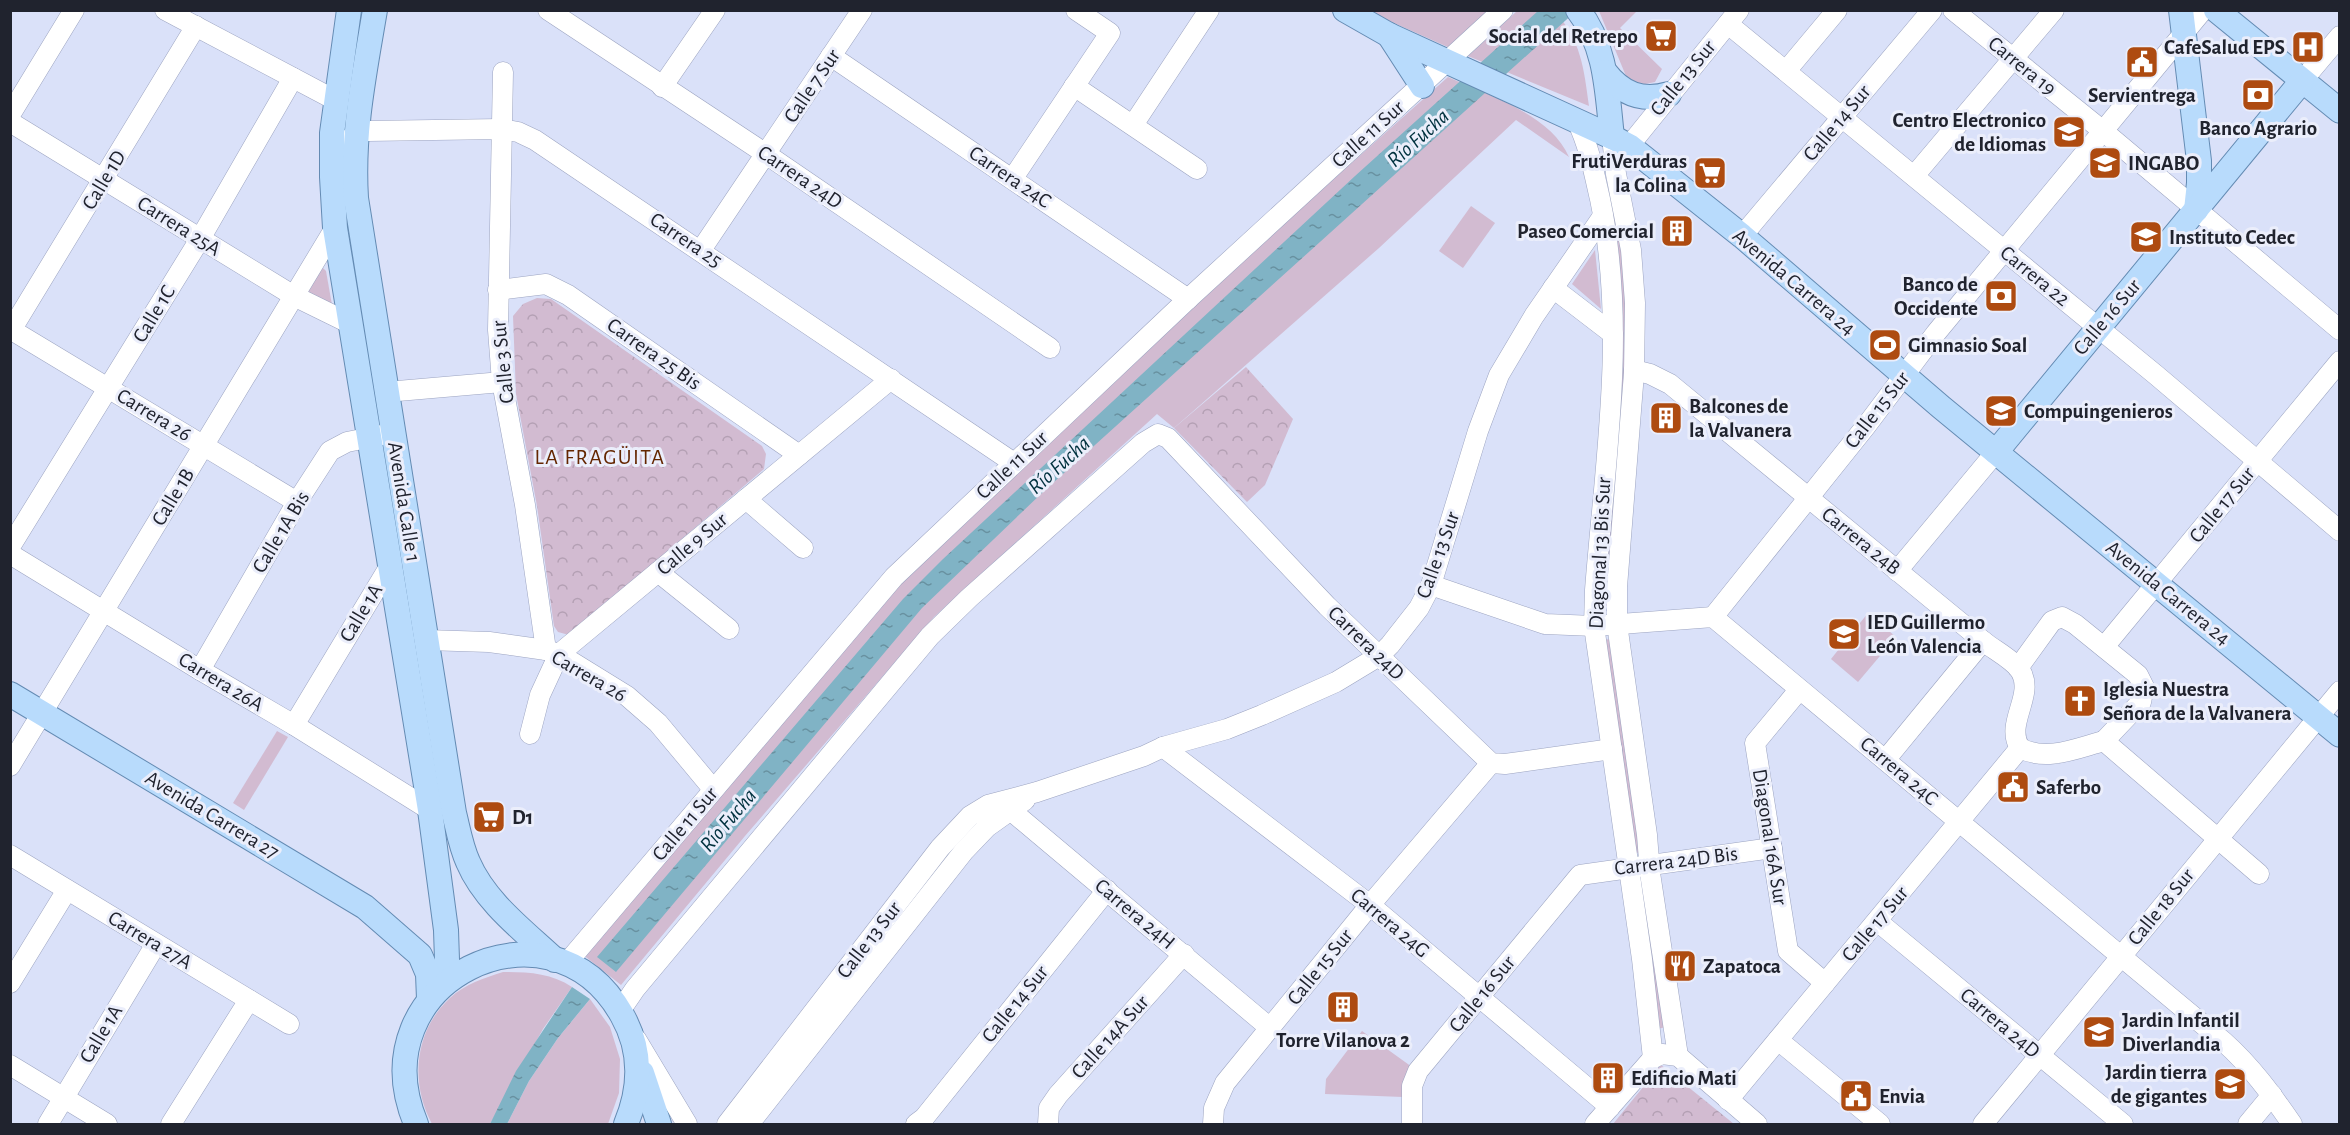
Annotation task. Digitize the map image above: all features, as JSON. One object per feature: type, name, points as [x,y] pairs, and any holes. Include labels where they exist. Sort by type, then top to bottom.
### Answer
[{"type":"main road","name":"Avenida Calle 1","points":[[349,10],[335,100],[331,157],[335,228],[351,324],[381,435],[426,640],[454,813],[467,861],[480,884],[490,897],[561,962]]},
{"type":"main road","name":"Avenida Calle 1","points":[[375,10],[358,103],[354,174],[358,215],[386,392],[381,435],[391,564],[430,810],[446,930],[447,960],[437,991]]},
{"type":"main road","name":"Avenida Carrera 24","points":[[1345,10],[1389,35],[1620,142],[1742,237],[1996,452],[2340,735]]},
{"type":"main road","points":[[1371,10],[1422,86]]},
{"type":"main road","points":[[2216,10],[2340,111]]},
{"type":"main road","points":[[1579,12],[1596,41],[1620,142]]},
{"type":"main road","points":[[2182,22],[2199,161],[2196,210]]},
{"type":"main road","points":[[1605,72],[1625,92],[1638,97],[1649,98],[1669,94]]},
{"type":"main road","name":"Calle 16 Sur","points":[[1996,452],[2302,81]]},
{"type":"main road","name":"Avenida Carrera 27","points":[[10,694],[38,719],[359,919],[408,943],[420,954],[437,991]]},
{"type":"main road","name":"Avenida Carrera 27","points":[[10,711],[38,719]]},
{"type":"main road","points":[[416,1125],[408,1105],[404,1078],[406,1051],[411,1032],[437,991],[472,966],[499,957],[527,955],[561,962],[589,976],[604,989],[624,1018],[659,1125]]},
{"type":"main road","points":[[626,1125],[634,1106],[638,1079],[637,1052]]},
{"type":"street","points":[[10,115],[74,10]]},
{"type":"street","points":[[165,10],[335,100]]},
{"type":"street","name":"Carrera 24D","points":[[548,10],[662,87],[766,153],[1050,348]]},
{"type":"street","points":[[662,87],[715,10]]},
{"type":"street","name":"Calle 7 Sur","points":[[701,250],[862,10]]},
{"type":"street","points":[[1012,178],[1110,33],[1076,10]]},
{"type":"street","points":[[1133,125],[1209,10]]},
{"type":"street","name":"Calle 11 Sur","points":[[561,962],[714,789],[894,577],[1188,299],[1422,86],[1454,65],[1503,10]]},
{"type":"street","points":[[1786,71],[1837,10]]},
{"type":"street","name":"Calle 14 Sur","points":[[1742,237],[1932,10]]},
{"type":"street","name":"Carrera 19","points":[[1953,10],[2103,131],[2340,330]]},
{"type":"street","points":[[1914,176],[2054,10]]},
{"type":"street","name":"Calle 15 Sur","points":[[1713,617],[1904,375],[2103,131],[2182,22],[2203,10]]},
{"type":"street","name":"Carrera 22","points":[[1733,17],[1786,71],[2340,531]]},
{"type":"street","name":"Calle 13 Sur","points":[[1620,142],[1669,94],[1733,17]]},
{"type":"street","name":"Calle 1D","points":[[11,330],[196,26]]},
{"type":"street","name":"Calle 16 Sur","points":[[2302,81],[2340,36]]},
{"type":"street","name":"Carrera 24C","points":[[831,56],[1188,299]]},
{"type":"street","name":"Calle 3 Sur","points":[[503,72],[498,290],[502,382],[552,652]]},
{"type":"street","name":"Calle 1C","points":[[10,547],[200,239],[293,78]]},
{"type":"street","points":[[1074,86],[1197,169]]},
{"type":"street","name":"Diagonal 13 Bis Sur","points":[[1577,121],[1587,146],[1603,216],[1612,275],[1613,361],[1594,626],[1642,959],[1653,1058]]},
{"type":"street","name":"Carrera 25A","points":[[10,122],[294,296],[351,324]]},
{"type":"street","name":"Carrera 25","points":[[355,135],[367,131],[501,129],[518,132],[550,148],[1014,463]]},
{"type":"street","points":[[331,157],[340,146],[355,135]]},
{"type":"street","name":"Diagonal 13 Bis Sur","points":[[1620,142],[1633,275],[1634,370],[1617,587],[1617,624],[1647,835],[1649,866],[1678,1056]]},
{"type":"street","name":"Calle 13 Sur","points":[[727,1125],[946,841],[980,808],[1005,806],[1037,792],[1144,756],[1163,747],[1227,729],[1336,682],[1379,656],[1408,624],[1431,585],[1478,430],[1512,351],[1603,216]]},
{"type":"street","name":"Calle 1B","points":[[10,765],[335,228]]},
{"type":"street","name":"Carrera 25 Bis","points":[[498,290],[546,284],[568,295],[799,455]]},
{"type":"street","points":[[1553,288],[1613,334]]},
{"type":"street","name":"Carrera 26","points":[[11,330],[297,502]]},
{"type":"street","name":"Calle 17 Sur","points":[[2104,647],[2340,361]]},
{"type":"street","name":"Carrera 24B","points":[[1634,370],[1650,374],[1670,384],[2018,668]]},
{"type":"street","name":"Calle 9 Sur","points":[[530,734],[552,652],[658,572],[891,379]]},
{"type":"street","points":[[386,392],[502,382]]},
{"type":"street","name":"Calle 1A Bis","points":[[200,670],[297,502],[330,451],[347,442],[381,435]]},
{"type":"street","name":"Carrera 24D","points":[[624,1018],[635,989],[924,643],[969,598],[1143,442],[1158,435],[1168,438],[1327,606],[1491,763]]},
{"type":"street","name":"Calle 16 Sur","points":[[1897,571],[1996,452]]},
{"type":"street","points":[[1603,492],[1624,493]]},
{"type":"street","points":[[746,499],[803,548]]},
{"type":"street","name":"Carrera 26A","points":[[10,554],[430,810]]},
{"type":"street","name":"Calle 1A","points":[[294,725],[391,564]]},
{"type":"street","points":[[658,572],[729,629]]},
{"type":"street","points":[[1431,585],[1537,621],[1560,625],[1594,626],[1713,617]]},
{"type":"street","name":"Carrera 24C","points":[[1713,617],[2122,955],[2239,1055],[2272,1095],[2292,1125]]},
{"type":"street","points":[[2062,617],[2075,624],[2104,647],[2138,675],[2145,687],[2141,702],[2104,741],[2047,754],[2030,753],[2020,748],[2015,730],[2024,686],[2018,668],[2052,621],[2062,617]]},
{"type":"street","name":"Carrera 26","points":[[426,640],[489,642],[552,652],[627,696],[658,723],[714,789]]},
{"type":"street","points":[[1886,759],[1983,641]]},
{"type":"street","name":"Diagonal 16A Sur","points":[[1799,690],[1755,743],[1788,951],[1825,983]]},
{"type":"street","name":"Calle 18 Sur","points":[[1983,1125],[2217,837],[2340,691]]},
{"type":"street","points":[[2104,741],[2259,874]]},
{"type":"street","name":"Carrera 24G","points":[[1163,747],[1370,905],[1610,1107]]},
{"type":"street","name":"Calle 17 Sur","points":[[1728,1100],[2020,748]]},
{"type":"street","points":[[1491,763],[1505,764],[1612,749]]},
{"type":"street","name":"Calle 15 Sur","points":[[1213,1125],[1214,1108],[1225,1083],[1370,905],[1491,763]]},
{"type":"street","name":"Calle 13 Sur","points":[[748,1125],[964,851],[1005,806]]},
{"type":"street","name":"Carrera 24H","points":[[1005,806],[1270,1028]]},
{"type":"street","name":"Carrera 24D Bis","points":[[1580,875],[1772,848]]},
{"type":"street","name":"Carrera 27A","points":[[10,855],[289,1024]]},
{"type":"street","name":"Calle 16 Sur","points":[[1412,1125],[1412,1086],[1418,1071],[1580,875]]},
{"type":"street","points":[[10,982],[67,890]]},
{"type":"street","name":"Calle 14 Sur","points":[[922,1122],[1107,890]]},
{"type":"street","name":"Carrera 24D","points":[[1877,921],[2122,1125]]},
{"type":"street","name":"Calle 1A","points":[[48,1125],[156,944]]},
{"type":"street","name":"Calle 14A Sur","points":[[1048,1125],[1049,1108],[1058,1095],[1184,954]]},
{"type":"street","points":[[171,1125],[249,1000]]},
{"type":"street","points":[[624,1018],[687,1125]]},
{"type":"street","points":[[1778,1040],[1880,1125]]},
{"type":"street","points":[[1595,1125],[1653,1058],[1662,1054],[1678,1056],[1757,1125]]},
{"type":"street","points":[[10,1065],[107,1125]]},
{"type":"street","points":[[2248,1125],[2272,1095]]},
{"type":"green space","points":[[1367,11],[1491,11],[1450,48]]},
{"type":"green space","points":[[1517,11],[1554,11],[1563,22],[1580,55],[1589,106],[1468,56]]},
{"type":"green space","points":[[1599,11],[1637,11],[1620,28],[1662,69],[1655,82],[1641,85],[1626,76]]},
{"type":"green space","points":[[1448,77],[1499,99],[1533,118],[1560,142],[1569,157],[1516,120],[1379,248],[1174,428],[1157,414],[934,617],[745,836],[621,985],[582,954],[883,598],[1152,341]]},
{"type":"green space","points":[[1611,190],[1622,239],[1628,321],[1619,482],[1610,482],[1605,192]]},
{"type":"green space","points":[[1471,206],[1495,223],[1463,268],[1439,251]]},
{"type":"green space","points":[[1595,250],[1601,309],[1572,284]]},
{"type":"green space","points":[[323,268],[326,271],[332,305],[309,297],[307,290]]},
{"type":"green space","points":[[537,298],[551,299],[762,446],[766,454],[764,469],[569,635],[558,632],[554,626],[537,506],[516,394],[513,316],[523,304]]},
{"type":"green space","points":[[1246,367],[1293,419],[1265,485],[1247,502],[1174,428]]},
{"type":"green space","points":[[1607,501],[1618,501],[1611,607],[1601,606]]},
{"type":"green space","points":[[1868,613],[1896,637],[1858,682],[1831,659]]},
{"type":"green space","points":[[1612,639],[1642,852],[1631,854],[1601,640]]},
{"type":"green space","points":[[277,731],[288,737],[244,810],[233,803]]},
{"type":"green space","points":[[1646,877],[1667,1027],[1657,1029],[1636,879]]},
{"type":"green space","points":[[503,972],[548,976],[572,987],[543,1029],[490,1124],[432,1124],[420,1092],[419,1075],[419,1058],[429,1026],[438,1011],[456,993],[475,982]]},
{"type":"green space","points":[[590,999],[610,1027],[620,1059],[619,1093],[608,1124],[507,1124],[529,1081],[558,1038]]},
{"type":"green space","points":[[1362,1031],[1412,1067],[1404,1078],[1403,1097],[1325,1094],[1326,1079]]},
{"type":"green space","points":[[1661,1065],[1734,1124],[1613,1124]]},
{"type":"water","name":"Río Fucha","points":[[1538,11],[1576,11],[1044,491],[922,608],[616,972],[597,957],[903,599],[943,559],[1355,176]]},
{"type":"water","points":[[572,987],[590,999],[558,1038],[529,1081],[507,1124],[490,1124],[516,1071]]},
{"type":"place","name":"Social del Retrepo","points":[[1661,36]]},
{"type":"place","name":"CafeSalud EPS","points":[[2308,47]]},
{"type":"place","name":"Servientrega","points":[[2142,62]]},
{"type":"place","name":"Banco Agrario","points":[[2258,95]]},
{"type":"place","name":"Centro Electronico de Idiomas","points":[[2069,132]]},
{"type":"place","name":"INGABO","points":[[2105,163]]},
{"type":"place","name":"FrutiVerduras la Colina","points":[[1710,173]]},
{"type":"place","name":"Paseo Comercial","points":[[1677,231]]},
{"type":"place","name":"Instituto Cedec","points":[[2146,237]]},
{"type":"place","name":"Banco de Occidente","points":[[2001,296]]},
{"type":"place","name":"Gimnasio Soal","points":[[1885,345]]},
{"type":"place","name":"Compuingenieros","points":[[2001,411]]},
{"type":"place","name":"Balcones de la Valvanera","points":[[1666,418]]},
{"type":"place","name":"IED Guillermo León Valencia","points":[[1844,634]]},
{"type":"place","name":"Iglesia Nuestra Señora de la Valvanera","points":[[2080,701]]},
{"type":"place","name":"Saferbo","points":[[2013,787]]},
{"type":"place","name":"D1","points":[[489,817]]},
{"type":"place","name":"Zapatoca","points":[[1680,966]]},
{"type":"place","name":"Torre Vilanova 2","points":[[1343,1007]]},
{"type":"place","name":"Jardin Infantil Diverlandia","points":[[2099,1032]]},
{"type":"place","name":"Edificio Mati","points":[[1608,1078]]},
{"type":"place","name":"Jardin tierra de gigantes","points":[[2230,1084]]},
{"type":"place","name":"Envia","points":[[1856,1096]]},
{"type":"district","name":"LA FRAGÜITA","points":[[600,457]]}]
